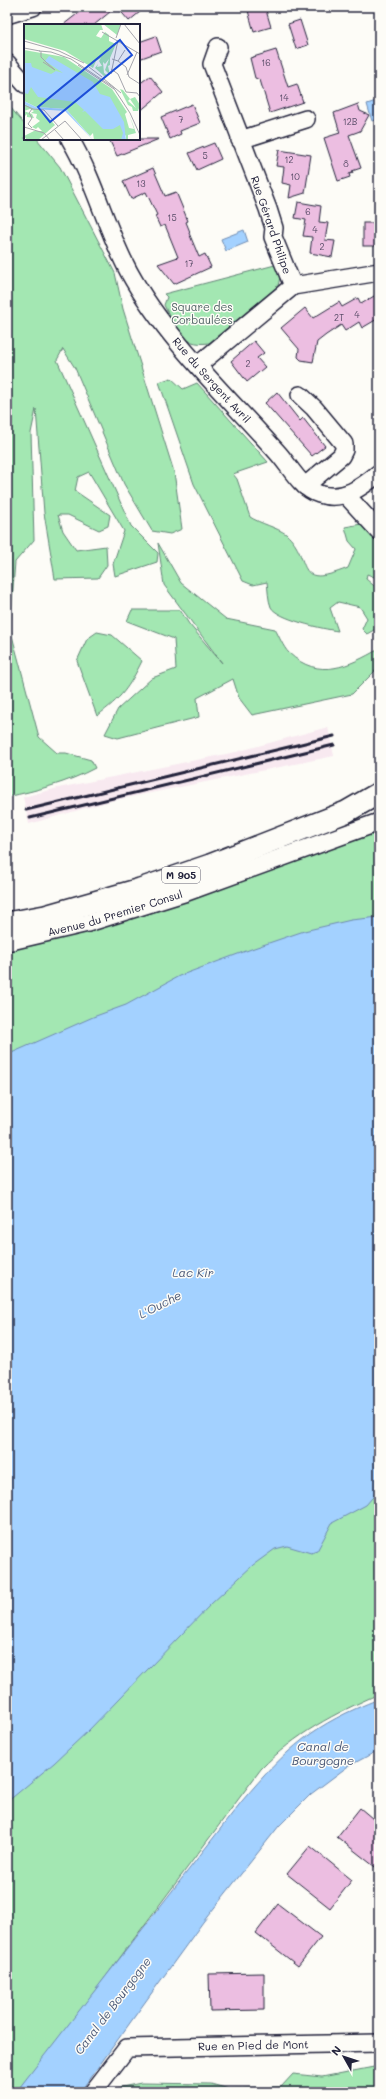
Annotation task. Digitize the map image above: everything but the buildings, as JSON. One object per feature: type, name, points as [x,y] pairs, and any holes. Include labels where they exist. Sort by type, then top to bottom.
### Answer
[{"type":"main road","name":"Avenue du Premier Consul","points":[[7,923],[45,916],[140,889],[210,865],[350,810],[379,793]]},
{"type":"main road","name":"Avenue du Premier Consul","points":[[350,810],[379,806]]},
{"type":"street","points":[[7,15],[32,7]]},
{"type":"street","name":"Rue Gérard Philipe","points":[[218,47],[212,64],[240,140],[268,209],[274,228],[273,237],[293,286]]},
{"type":"street","points":[[7,63],[24,83]]},
{"type":"street","points":[[240,140],[306,119]]},
{"type":"street","name":"Rue du Sergent Avril","points":[[71,140],[81,157],[117,247],[130,274],[168,330],[279,454],[305,486],[324,495],[346,495]]},
{"type":"street","points":[[198,365],[293,286],[379,272]]},
{"type":"street","points":[[300,395],[314,408],[344,444],[344,450],[341,456],[305,486]]},
{"type":"street","points":[[379,473],[346,495],[379,531]]},
{"type":"street","name":"Avenue du Premier Consul","points":[[7,942],[88,923],[184,893],[379,822]]},
{"type":"street","name":"Rue en Pied de Mont","points":[[93,2092],[127,2048],[379,2043]]},
{"type":"shaded area","points":[[328,727],[334,756],[111,801],[29,824],[23,797],[58,788],[236,752]]},
{"type":"green space","points":[[10,107],[24,124],[24,140],[38,140],[60,167],[115,273],[123,309],[174,472],[182,529],[170,534],[152,531],[124,484],[75,368],[63,349],[57,360],[131,526],[158,553],[157,562],[115,576],[113,564],[124,531],[89,472],[78,477],[75,491],[110,515],[108,526],[99,530],[68,515],[58,515],[63,531],[76,550],[106,546],[107,565],[98,578],[55,579],[44,513],[36,409],[31,433],[34,540],[15,562],[10,628],[39,737],[57,753],[66,753],[91,760],[95,768],[63,782],[7,797],[7,108]]},
{"type":"green space","name":"Square des Corbaulées","points":[[275,265],[280,277],[278,286],[209,343],[192,342],[185,339],[176,328],[164,305],[167,297],[164,294]]},
{"type":"green space","points":[[171,378],[183,389],[197,383],[268,462],[233,474],[237,479],[250,517],[286,534],[294,544],[306,569],[311,574],[318,576],[348,568],[356,549],[349,541],[345,527],[361,524],[379,545],[379,579],[367,574],[366,579],[379,590],[379,627],[367,634],[362,629],[367,618],[360,607],[338,602],[330,608],[338,631],[312,626],[282,616],[271,607],[267,582],[253,585],[243,581],[194,484],[159,382]]},
{"type":"green space","points":[[158,543],[181,583],[226,619],[275,629],[287,651],[300,662],[312,667],[323,669],[334,668],[356,661],[379,649],[379,667],[352,694],[252,715],[239,698],[233,679],[197,698],[199,717],[118,738],[105,734],[118,709],[152,678],[176,669],[174,639],[127,621],[132,610],[180,610],[189,624],[222,663],[164,585]]},
{"type":"green space","points":[[97,632],[112,635],[142,661],[133,679],[124,692],[97,716],[77,661],[87,639]]},
{"type":"green space","name":"Lac Kir","points":[[379,832],[379,1694],[331,1717],[316,1726],[288,1745],[261,1769],[42,2062],[16,2092],[7,2092],[7,949],[80,934],[160,910],[332,846]]},
{"type":"green space","points":[[379,2066],[379,2092],[110,2092],[117,2088],[141,2083],[211,2084],[229,2089],[281,2087],[293,2074],[322,2077]]},
{"type":"water","points":[[376,101],[379,119],[372,121],[367,104]]},
{"type":"water","points":[[244,230],[248,242],[226,251],[221,239]]},
{"type":"water","name":"Lac Kir","points":[[379,917],[379,1490],[366,1505],[332,1523],[317,1551],[311,1553],[287,1546],[275,1549],[253,1565],[211,1604],[88,1731],[54,1763],[7,1802],[7,1055],[93,1017],[126,1005],[179,976],[254,948],[304,931],[351,920]]},
{"type":"water","name":"Canal de Bourgogne","points":[[379,1699],[379,1750],[347,1767],[311,1794],[279,1826],[203,1922],[80,2092],[16,2092],[258,1782],[288,1752],[319,1728],[356,1708]]},
{"type":"railway","points":[[26,810],[334,736]]},
{"type":"railway","points":[[30,818],[334,745]]},
{"type":"water label","name":"L'Ouche","points":[[160,1305]]}]
